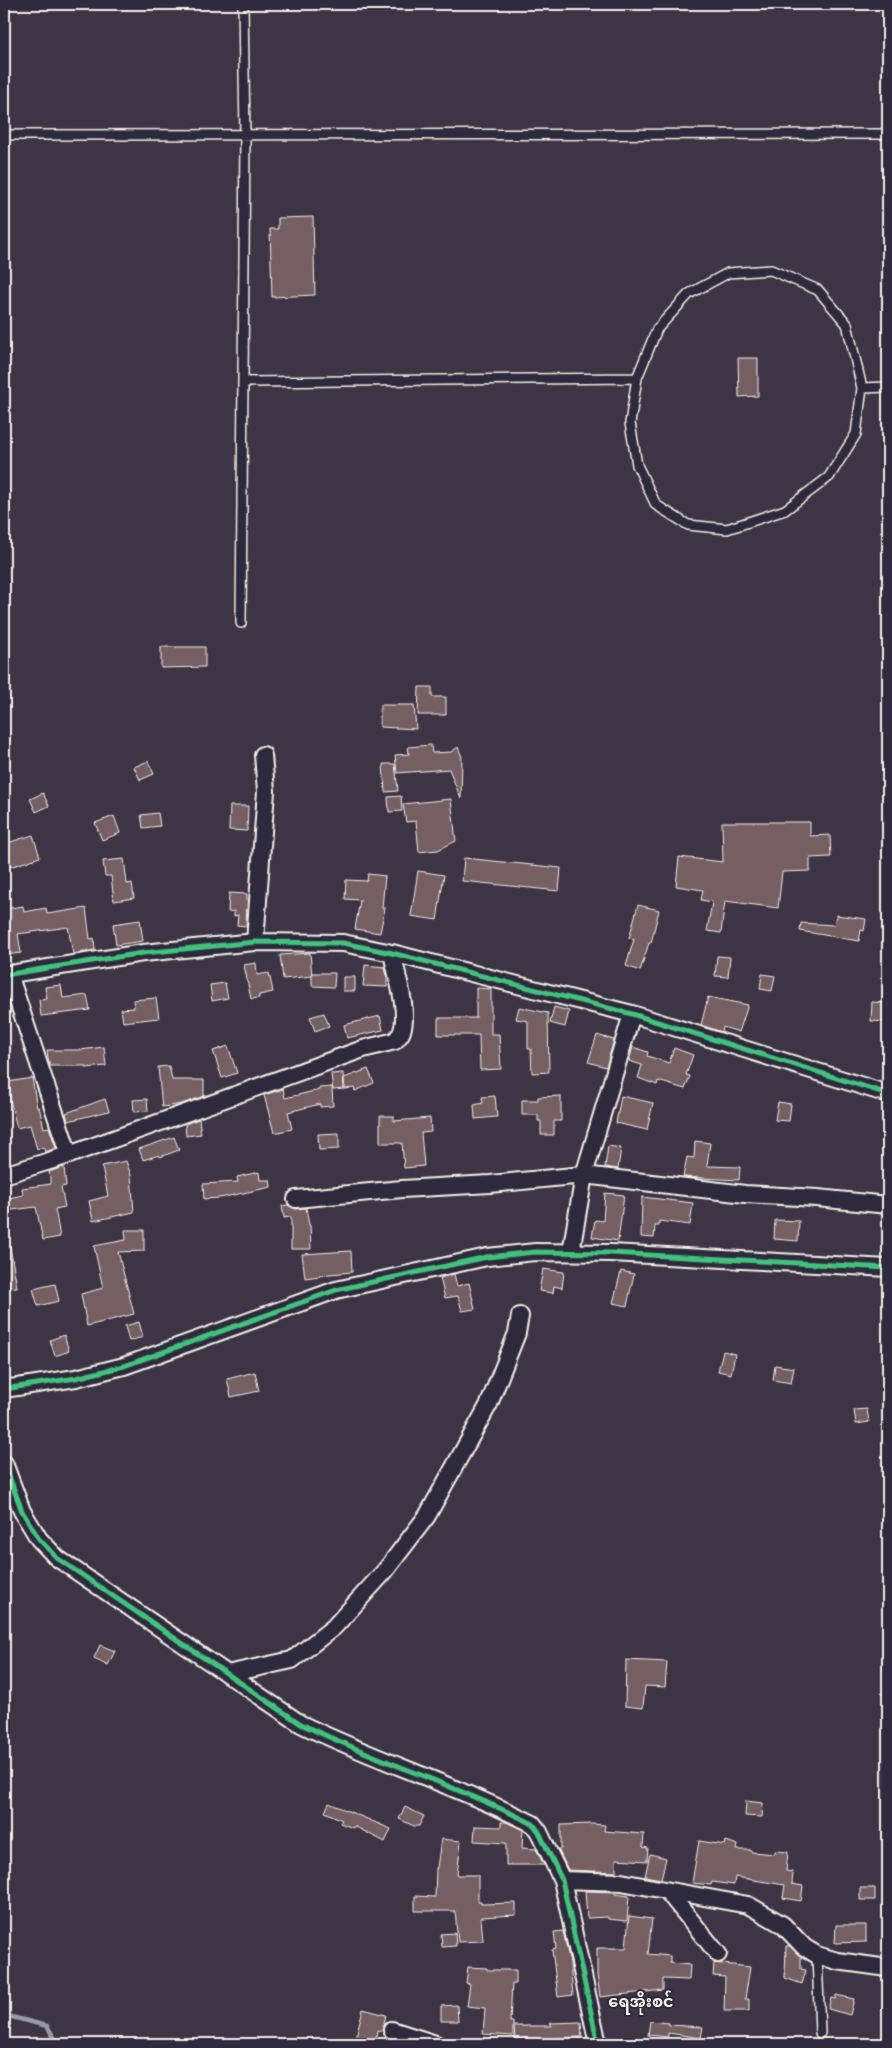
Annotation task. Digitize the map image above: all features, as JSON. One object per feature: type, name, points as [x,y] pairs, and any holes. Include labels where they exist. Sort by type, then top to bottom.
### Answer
[{"type":"street","points":[[255,942],[266,791],[262,755]]},
{"type":"street","points":[[69,1155],[6,974],[143,953],[255,942],[343,943],[392,953],[632,1014],[888,1094]]},
{"type":"street","points":[[4,1175],[69,1155],[363,1049],[395,1041],[402,1031],[404,1016],[392,953]]},
{"type":"street","points":[[571,1252],[584,1176],[632,1014]]},
{"type":"street","points":[[296,1200],[402,1189],[584,1176],[745,1194],[817,1198],[888,1205]]},
{"type":"street","points":[[4,1389],[76,1378],[124,1366],[336,1290],[487,1257],[535,1252],[571,1252],[888,1268]]},
{"type":"street","points":[[227,1674],[292,1660],[334,1627],[385,1571],[427,1516],[490,1404],[517,1333],[520,1316]]},
{"type":"street","points":[[4,1463],[22,1511],[39,1539],[57,1558],[227,1674],[309,1728],[341,1744],[454,1789],[534,1824],[562,1880],[598,2044]]},
{"type":"street","points":[[562,1880],[621,1882],[748,1906],[783,1925],[804,1947],[818,1955],[837,1962],[888,1968]]},
{"type":"street","points":[[667,1891],[718,1954]]},
{"type":"street","points":[[392,2030],[436,2044]]},
{"type":"lane","points":[[241,623],[245,136],[243,4]]},
{"type":"lane","points":[[4,135],[888,134]]},
{"type":"lane","points":[[771,270],[818,290],[847,324],[862,388],[856,434],[829,477],[785,510],[727,529],[688,526],[656,505],[637,465],[630,423],[637,378],[658,329],[689,294],[728,273],[771,270]]},
{"type":"lane","points":[[243,382],[637,378]]},
{"type":"lane","points":[[862,388],[888,386]]},
{"type":"lane","points":[[818,1955],[820,2033]]},
{"type":"building","points":[[313,217],[315,295],[272,297],[270,229],[278,229],[278,218]]},
{"type":"building","points":[[738,358],[758,358],[758,396],[739,397]]},
{"type":"building","points":[[161,647],[205,647],[205,667],[161,668]]},
{"type":"building","points":[[419,687],[432,687],[432,697],[446,697],[446,715],[418,715]]},
{"type":"building","points":[[380,705],[414,705],[416,729],[380,727]]},
{"type":"building","points":[[431,745],[432,753],[451,752],[458,747],[462,757],[461,799],[449,769],[397,773],[395,755],[409,754],[408,747]]},
{"type":"building","points":[[148,761],[154,774],[140,780],[134,767]]},
{"type":"building","points":[[383,764],[395,764],[398,791],[385,792]]},
{"type":"building","points":[[43,793],[49,806],[36,812],[30,799]]},
{"type":"building","points":[[401,796],[402,811],[389,812],[388,797]]},
{"type":"building","points":[[451,799],[456,841],[438,850],[419,852],[416,821],[406,822],[403,804]]},
{"type":"building","points":[[230,806],[248,806],[247,831],[229,830]]},
{"type":"building","points":[[158,813],[160,826],[143,828],[141,815]]},
{"type":"building","points":[[114,816],[120,833],[102,840],[95,823]]},
{"type":"building","points":[[722,822],[810,822],[810,836],[830,835],[831,857],[810,858],[810,871],[782,872],[778,908],[725,901],[721,933],[707,931],[712,902],[701,900],[703,890],[676,886],[679,857],[723,862]]},
{"type":"building","points":[[33,835],[40,857],[10,867],[4,844]]},
{"type":"building","points":[[464,858],[561,868],[559,891],[462,881]]},
{"type":"building","points":[[124,859],[127,884],[132,883],[134,898],[114,901],[111,876],[105,876],[103,861]]},
{"type":"building","points":[[418,871],[444,875],[437,920],[411,916]]},
{"type":"building","points":[[368,874],[385,876],[382,908],[385,908],[380,933],[355,929],[360,900],[345,899],[346,880],[367,881]]},
{"type":"building","points":[[229,893],[247,894],[246,926],[237,925],[238,915],[234,916],[234,911],[228,912]]},
{"type":"building","points":[[638,905],[659,910],[651,943],[649,943],[640,971],[626,966],[634,939],[629,938]]},
{"type":"building","points":[[23,906],[24,912],[46,908],[47,914],[86,908],[90,939],[94,938],[95,950],[73,954],[68,927],[18,934],[21,953],[5,955],[4,936],[8,935],[4,909]]},
{"type":"building","points":[[836,915],[866,919],[864,931],[861,930],[859,941],[800,931],[801,923],[834,925]]},
{"type":"building","points":[[140,920],[143,941],[116,945],[113,924]]},
{"type":"building","points":[[310,953],[312,976],[283,979],[280,955]]},
{"type":"building","points":[[717,956],[730,957],[728,977],[715,976]]},
{"type":"building","points":[[256,963],[257,975],[269,973],[273,992],[251,999],[244,965]]},
{"type":"building","points":[[365,965],[385,967],[387,987],[363,986]]},
{"type":"building","points":[[312,973],[335,973],[334,987],[312,986]]},
{"type":"building","points":[[762,974],[775,976],[772,991],[760,989]]},
{"type":"building","points":[[343,977],[355,977],[355,991],[343,991]]},
{"type":"building","points":[[225,983],[228,998],[212,1001],[210,985]]},
{"type":"building","points":[[61,985],[63,998],[87,995],[90,1010],[41,1016],[39,1000],[47,999],[45,987]]},
{"type":"building","points":[[476,988],[491,989],[491,1034],[499,1034],[501,1069],[480,1070],[479,1035],[438,1035],[438,1018],[476,1018]]},
{"type":"building","points":[[708,997],[748,1005],[739,1032],[723,1027],[722,1032],[701,1025]]},
{"type":"building","points":[[156,998],[159,1018],[123,1022],[121,1009],[134,1008],[133,1000]]},
{"type":"building","points":[[872,1002],[888,1003],[888,1022],[871,1021]]},
{"type":"building","points":[[519,1007],[548,1013],[549,1072],[532,1073],[531,1049],[528,1049],[528,1021],[516,1019]]},
{"type":"building","points":[[554,1007],[569,1011],[565,1027],[550,1023]]},
{"type":"building","points":[[324,1013],[329,1026],[315,1031],[310,1017]]},
{"type":"building","points":[[380,1016],[383,1030],[347,1038],[344,1025]]},
{"type":"building","points":[[597,1035],[614,1040],[606,1067],[588,1062]]},
{"type":"building","points":[[228,1046],[237,1073],[222,1078],[213,1051]]},
{"type":"building","points":[[104,1047],[106,1066],[86,1068],[86,1066],[50,1066],[47,1050],[80,1050]]},
{"type":"building","points":[[633,1047],[648,1052],[647,1056],[669,1063],[674,1048],[693,1055],[686,1075],[690,1076],[685,1089],[658,1081],[657,1085],[638,1078],[642,1065],[629,1061]]},
{"type":"building","points":[[169,1066],[172,1080],[204,1080],[204,1096],[182,1104],[162,1107],[158,1067]]},
{"type":"building","points":[[368,1069],[374,1083],[355,1091],[354,1088],[345,1089],[344,1078]]},
{"type":"building","points":[[343,1073],[344,1089],[333,1090],[331,1074]]},
{"type":"building","points":[[32,1078],[37,1108],[39,1107],[44,1128],[49,1127],[56,1148],[45,1152],[44,1147],[37,1149],[30,1125],[17,1128],[11,1104],[8,1082]]},
{"type":"building","points":[[332,1087],[333,1106],[320,1107],[320,1104],[288,1112],[292,1129],[274,1133],[264,1095],[283,1089],[285,1098],[319,1090],[319,1088]]},
{"type":"building","points":[[495,1096],[497,1117],[475,1119],[474,1105],[483,1103],[482,1097]]},
{"type":"building","points":[[561,1096],[561,1121],[554,1121],[554,1135],[541,1135],[541,1121],[538,1121],[538,1115],[522,1115],[522,1100],[538,1100],[538,1097]]},
{"type":"building","points":[[621,1096],[653,1103],[647,1130],[616,1123]]},
{"type":"building","points":[[105,1099],[109,1111],[68,1121],[66,1113]]},
{"type":"building","points":[[147,1099],[148,1111],[134,1112],[133,1100]]},
{"type":"building","points":[[778,1102],[791,1104],[789,1121],[775,1120]]},
{"type":"building","points":[[380,1116],[394,1116],[394,1121],[430,1118],[431,1132],[421,1133],[424,1166],[404,1168],[402,1143],[380,1143]]},
{"type":"building","points":[[199,1119],[201,1134],[186,1136],[185,1124]]},
{"type":"building","points":[[339,1133],[339,1149],[319,1150],[318,1134]]},
{"type":"building","points":[[174,1137],[179,1150],[160,1157],[159,1155],[143,1160],[139,1149]]},
{"type":"building","points":[[695,1141],[710,1143],[707,1166],[740,1167],[739,1180],[683,1177],[687,1157],[694,1158]]},
{"type":"building","points":[[608,1146],[621,1148],[618,1169],[605,1167]]},
{"type":"building","points":[[126,1161],[131,1175],[134,1212],[93,1221],[89,1201],[108,1196],[102,1166]]},
{"type":"building","points":[[64,1167],[66,1186],[61,1187],[65,1207],[55,1209],[60,1237],[43,1240],[36,1207],[4,1211],[4,1199],[23,1195],[22,1188],[51,1184],[49,1172]]},
{"type":"building","points":[[259,1172],[260,1180],[270,1180],[271,1187],[220,1198],[204,1199],[203,1184],[238,1182],[237,1177]]},
{"type":"building","points":[[605,1193],[624,1195],[618,1241],[592,1237],[595,1220],[603,1221]]},
{"type":"building","points":[[642,1197],[693,1203],[690,1225],[659,1221],[659,1226],[655,1226],[654,1238],[641,1237]]},
{"type":"building","points":[[288,1205],[296,1209],[306,1208],[310,1225],[311,1249],[291,1249],[291,1217],[284,1218],[282,1206]]},
{"type":"building","points":[[775,1220],[799,1221],[798,1241],[774,1239]]},
{"type":"building","points":[[125,1230],[144,1230],[144,1251],[118,1252],[134,1314],[87,1326],[81,1294],[103,1288],[94,1246],[126,1240]]},
{"type":"building","points":[[10,1247],[17,1287],[4,1289],[4,1248]]},
{"type":"building","points":[[351,1251],[352,1272],[305,1278],[302,1254]]},
{"type":"building","points":[[543,1269],[564,1272],[562,1288],[554,1286],[553,1293],[539,1291]]},
{"type":"building","points":[[621,1271],[634,1274],[627,1306],[613,1303]]},
{"type":"building","points":[[454,1274],[457,1286],[469,1283],[475,1309],[462,1311],[458,1296],[445,1298],[440,1278]]},
{"type":"building","points":[[55,1284],[59,1301],[38,1306],[33,1289]]},
{"type":"building","points":[[139,1322],[143,1337],[129,1341],[125,1326]]},
{"type":"building","points":[[64,1335],[69,1351],[55,1356],[50,1340]]},
{"type":"building","points":[[723,1351],[735,1354],[731,1374],[718,1371]]},
{"type":"building","points":[[775,1365],[794,1368],[791,1383],[773,1380]]},
{"type":"building","points":[[255,1372],[259,1391],[231,1397],[227,1379]]},
{"type":"building","points":[[867,1409],[869,1422],[856,1424],[854,1410]]},
{"type":"building","points":[[100,1645],[115,1651],[108,1665],[94,1658]]},
{"type":"building","points":[[626,1660],[667,1662],[665,1687],[645,1686],[643,1708],[625,1706]]},
{"type":"building","points":[[746,1801],[763,1803],[762,1817],[745,1816]]},
{"type":"building","points":[[329,1803],[391,1829],[385,1842],[354,1826],[353,1828],[340,1823],[342,1820],[325,1812]]},
{"type":"building","points":[[405,1807],[424,1816],[419,1826],[414,1826],[399,1819]]},
{"type":"building","points":[[501,1822],[506,1822],[523,1830],[522,1848],[536,1849],[544,1865],[506,1865],[506,1843],[474,1841],[475,1826],[501,1827]]},
{"type":"building","points":[[561,1825],[605,1825],[604,1831],[644,1834],[643,1847],[648,1848],[647,1861],[616,1859],[616,1872],[568,1870],[558,1849],[561,1849]]},
{"type":"building","points":[[441,1839],[461,1841],[457,1875],[478,1875],[478,1902],[481,1902],[481,1904],[516,1903],[516,1915],[481,1917],[483,1941],[458,1942],[455,1911],[415,1911],[415,1896],[435,1897],[436,1868]]},
{"type":"building","points":[[699,1841],[725,1845],[726,1841],[738,1845],[737,1850],[751,1850],[751,1852],[775,1854],[775,1851],[788,1852],[786,1871],[793,1872],[792,1884],[803,1886],[801,1901],[783,1898],[785,1885],[735,1877],[734,1885],[712,1882],[711,1885],[692,1883]]},
{"type":"building","points":[[650,1854],[666,1858],[661,1879],[645,1876]]},
{"type":"building","points":[[860,1888],[875,1888],[875,1900],[860,1900]]},
{"type":"building","points":[[585,1891],[615,1892],[615,1894],[629,1896],[627,1921],[608,1919],[608,1917],[587,1918]]},
{"type":"building","points":[[629,1916],[652,1919],[648,1954],[670,1956],[670,1963],[690,1965],[689,1980],[663,1979],[663,1990],[600,1997],[597,1975],[597,1948],[626,1948]]},
{"type":"building","points":[[836,1925],[866,1925],[866,1942],[835,1943]]},
{"type":"building","points":[[563,1931],[570,1963],[573,1995],[558,1997],[552,1950],[556,1949],[554,1932]]},
{"type":"building","points":[[455,1933],[456,1946],[442,1947],[441,1934]]},
{"type":"building","points":[[786,1946],[790,1946],[801,1957],[801,1969],[806,1970],[802,1984],[785,1978]]},
{"type":"building","points":[[714,1963],[750,1967],[745,1999],[749,1999],[749,2011],[724,2011],[725,1977],[713,1976]]},
{"type":"building","points":[[468,1967],[487,1968],[487,1970],[516,1970],[516,1984],[512,1984],[510,2022],[513,2022],[513,2036],[483,2034],[485,2008],[467,2006],[470,1984],[466,1983]]},
{"type":"building","points":[[836,1995],[854,1999],[850,2015],[828,2009],[831,1998],[835,1999]]},
{"type":"building","points":[[457,2005],[458,2021],[441,2021],[441,2006]]},
{"type":"building","points":[[363,2009],[386,2015],[382,2031],[377,2030],[375,2044],[354,2044]]},
{"type":"building","points":[[650,2021],[669,2023],[669,2025],[703,2027],[701,2038],[668,2033],[668,2037],[648,2035]]},
{"type":"building","points":[[581,2022],[582,2037],[515,2040],[514,2026],[552,2026],[550,2023]]},
{"type":"waterway","points":[[4,2015],[47,2026],[58,2044]]},
{"type":"cycle path","points":[[4,975],[143,953],[255,942],[343,943],[392,953],[632,1014],[888,1094]]},
{"type":"cycle path","points":[[4,1389],[76,1378],[124,1366],[336,1290],[487,1257],[535,1252],[611,1253],[888,1268]]},
{"type":"cycle path","points":[[4,1463],[22,1511],[39,1539],[57,1558],[301,1724],[505,1810],[533,1824],[539,1832],[562,1880],[598,2044]]},
{"type":"district","name":"ရေအိုးစင်","points":[[641,2002]]}]
